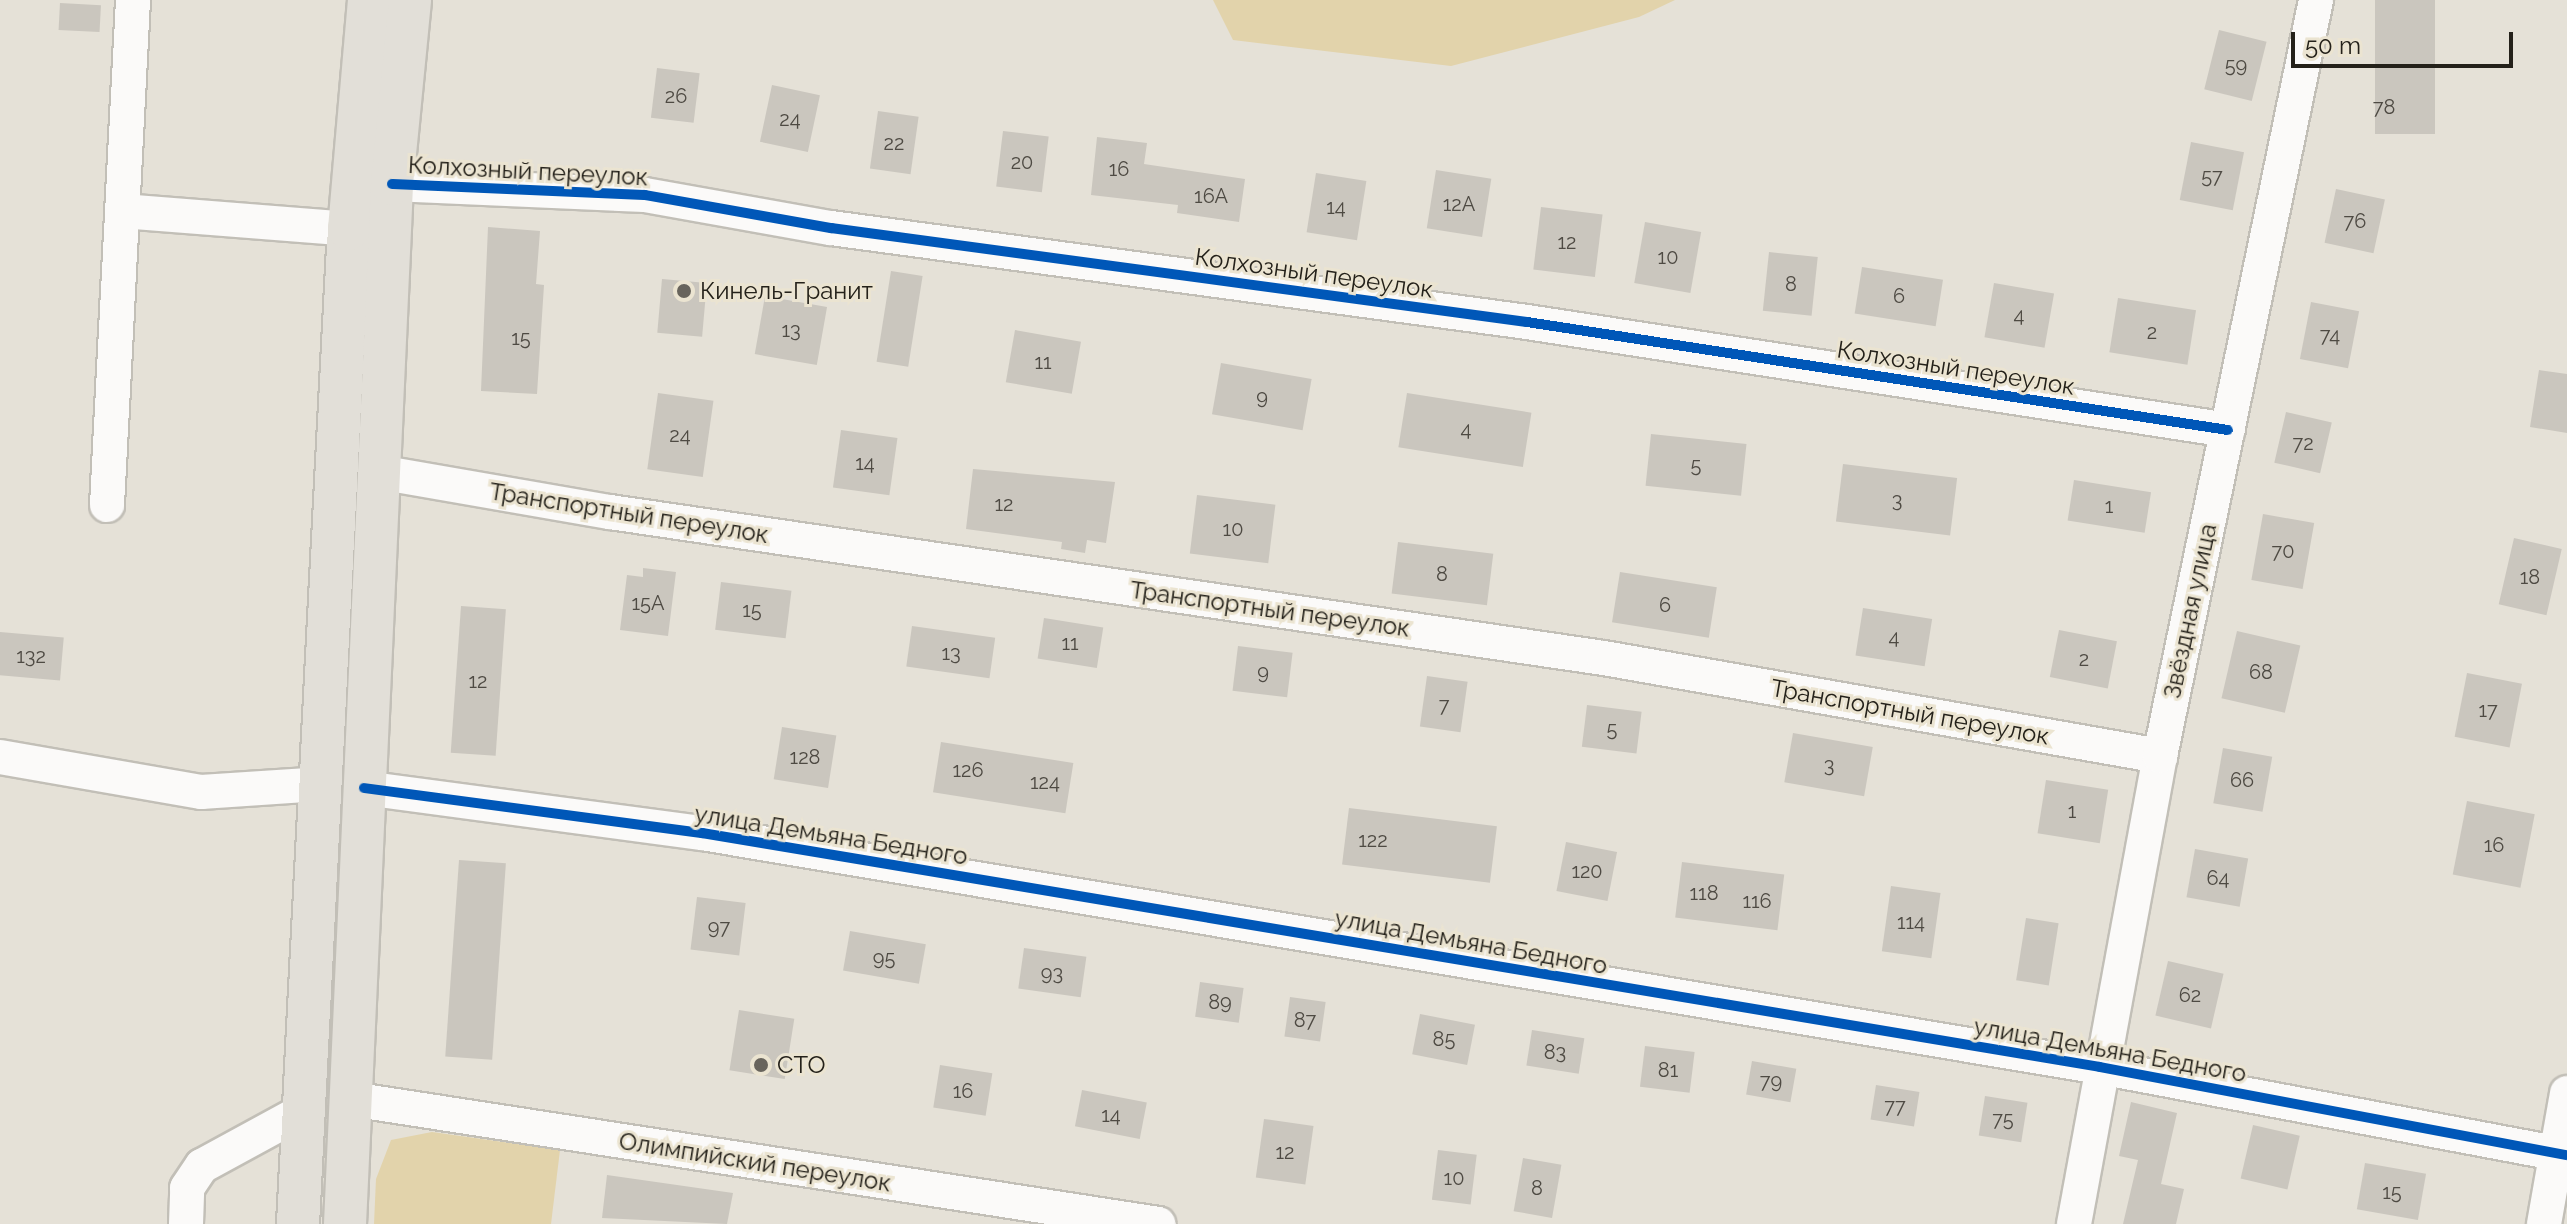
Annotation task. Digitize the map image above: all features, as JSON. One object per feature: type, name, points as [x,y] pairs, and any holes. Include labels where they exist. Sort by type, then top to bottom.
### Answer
[{"type":"main road","points":[[298,1224],[349,229],[369,0]]},
{"type":"main road","points":[[345,1224],[392,184],[410,0]]},
{"type":"street","points":[[107,505],[133,0]]},
{"type":"street","name":"Звёздная улица","points":[[2074,1224],[2100,1067],[2160,756],[2316,0]]},
{"type":"street","name":"Колхозный переулок","points":[[392,184],[645,195],[831,228],[1527,322],[2228,430]]},
{"type":"street","points":[[122,211],[349,229]]},
{"type":"street","name":"Транспортный переулок","points":[[378,472],[610,512],[1604,658],[2160,756]]},
{"type":"street","points":[[0,757],[201,792],[320,784]]},
{"type":"street","name":"улица Демьяна Бедного","points":[[364,788],[702,833],[2100,1067],[2562,1154]]},
{"type":"street","points":[[2544,1224],[2562,1154],[2567,1093]]},
{"type":"street","name":"Олимпийский переулок","points":[[351,1099],[1158,1224]]},
{"type":"street","points":[[186,1224],[187,1188],[202,1166],[303,1111]]},
{"type":"shaded area","points":[[1213,0],[1675,0],[1639,17],[1451,66],[1233,40]]},
{"type":"shaded area","points":[[432,1132],[560,1150],[551,1224],[374,1224],[376,1179],[391,1140]]},
{"type":"building","points":[[2375,0],[2435,0],[2435,134],[2375,134]]},
{"type":"building","points":[[60,3],[101,5],[100,32],[59,30]]},
{"type":"building","points":[[2219,30],[2267,42],[2252,101],[2204,89]]},
{"type":"building","points":[[657,68],[700,73],[694,123],[651,118]]},
{"type":"building","points":[[772,85],[820,95],[808,152],[760,142]]},
{"type":"building","points":[[878,111],[919,117],[911,174],[870,168]]},
{"type":"building","points":[[1003,131],[1049,137],[1042,192],[996,187]]},
{"type":"building","points":[[1097,137],[1147,143],[1144,164],[1245,179],[1239,222],[1177,213],[1178,205],[1091,195]]},
{"type":"building","points":[[2191,142],[2244,152],[2233,210],[2180,200]]},
{"type":"building","points":[[1436,170],[1491,179],[1482,237],[1427,228]]},
{"type":"building","points":[[1316,173],[1366,181],[1357,240],[1307,232]]},
{"type":"building","points":[[2336,189],[2385,199],[2373,253],[2325,243]]},
{"type":"building","points":[[1541,207],[1603,215],[1595,277],[1533,270]]},
{"type":"building","points":[[1645,222],[1701,232],[1690,293],[1634,283]]},
{"type":"building","points":[[488,227],[540,231],[536,284],[544,285],[537,394],[481,391]]},
{"type":"building","points":[[1769,252],[1818,257],[1812,316],[1763,311]]},
{"type":"building","points":[[1862,267],[1943,280],[1936,326],[1855,313]]},
{"type":"building","points":[[891,271],[923,276],[908,367],[877,362]]},
{"type":"building","points":[[662,279],[707,283],[702,337],[657,333]]},
{"type":"building","points":[[1994,283],[2054,294],[2045,348],[1984,337]]},
{"type":"building","points":[[765,296],[827,307],[817,365],[755,354]]},
{"type":"building","points":[[2118,298],[2196,310],[2187,365],[2109,352]]},
{"type":"building","points":[[2311,302],[2359,311],[2348,368],[2300,359]]},
{"type":"building","points":[[1015,330],[1081,342],[1072,394],[1006,382]]},
{"type":"building","points":[[1221,363],[1312,379],[1303,430],[1212,414]]},
{"type":"building","points":[[2539,370],[2567,374],[2567,433],[2530,427]]},
{"type":"building","points":[[658,393],[713,401],[703,477],[647,469]]},
{"type":"building","points":[[1407,393],[1531,413],[1523,467],[1398,447]]},
{"type":"building","points":[[2286,412],[2332,423],[2320,473],[2274,463]]},
{"type":"building","points":[[841,430],[897,438],[889,495],[833,487]]},
{"type":"building","points":[[1651,434],[1746,444],[1741,496],[1646,486]]},
{"type":"building","points":[[1843,464],[1957,478],[1950,536],[1836,522]]},
{"type":"building","points":[[973,469],[1115,482],[1106,543],[1087,540],[1085,553],[1061,549],[1062,542],[966,529]]},
{"type":"building","points":[[2074,480],[2151,492],[2145,533],[2068,520]]},
{"type":"building","points":[[1197,495],[1275,505],[1268,563],[1190,554]]},
{"type":"building","points":[[2263,514],[2314,523],[2303,589],[2251,580]]},
{"type":"building","points":[[2514,538],[2562,549],[2546,615],[2499,604]]},
{"type":"building","points":[[1398,542],[1493,554],[1487,605],[1392,594]]},
{"type":"building","points":[[643,568],[676,572],[668,636],[620,630],[627,575],[643,577]]},
{"type":"building","points":[[1620,572],[1717,587],[1709,638],[1612,622]]},
{"type":"building","points":[[721,582],[791,591],[786,638],[715,630]]},
{"type":"building","points":[[461,606],[506,609],[496,756],[451,753]]},
{"type":"building","points":[[1863,608],[1932,619],[1925,666],[1855,655]]},
{"type":"building","points":[[1044,618],[1103,627],[1097,668],[1038,658]]},
{"type":"building","points":[[912,626],[995,638],[989,678],[906,667]]},
{"type":"building","points":[[2059,630],[2117,641],[2108,688],[2050,677]]},
{"type":"building","points":[[2237,631],[2300,646],[2285,713],[2221,698]]},
{"type":"building","points":[[0,632],[64,638],[60,680],[0,675]]},
{"type":"building","points":[[1238,646],[1293,653],[1287,697],[1233,691]]},
{"type":"building","points":[[2467,673],[2522,684],[2510,747],[2455,737]]},
{"type":"building","points":[[1427,676],[1468,682],[1461,732],[1420,727]]},
{"type":"building","points":[[1587,705],[1642,712],[1636,753],[1582,747]]},
{"type":"building","points":[[782,727],[836,736],[828,788],[774,779]]},
{"type":"building","points":[[1793,733],[1873,747],[1864,796],[1784,782]]},
{"type":"building","points":[[941,742],[1073,763],[1065,813],[933,792]]},
{"type":"building","points":[[2223,748],[2272,757],[2263,812],[2213,803]]},
{"type":"building","points":[[2046,780],[2108,790],[2100,843],[2038,833]]},
{"type":"building","points":[[2467,801],[2535,814],[2520,888],[2453,875]]},
{"type":"building","points":[[1349,808],[1497,826],[1490,883],[1342,865]]},
{"type":"building","points":[[1566,842],[1617,852],[1608,901],[1556,891]]},
{"type":"building","points":[[2195,849],[2248,858],[2240,907],[2186,897]]},
{"type":"building","points":[[459,860],[506,863],[492,1060],[445,1057]]},
{"type":"building","points":[[1682,862],[1784,875],[1777,930],[1675,918]]},
{"type":"building","points":[[1891,886],[1941,893],[1931,958],[1882,951]]},
{"type":"building","points":[[697,897],[746,903],[739,956],[691,950]]},
{"type":"building","points":[[2026,918],[2059,923],[2049,985],[2016,980]]},
{"type":"building","points":[[850,931],[926,944],[919,984],[843,970]]},
{"type":"building","points":[[1024,948],[1086,957],[1081,997],[1018,989]]},
{"type":"building","points":[[2168,961],[2224,974],[2211,1028],[2155,1016]]},
{"type":"building","points":[[1200,982],[1244,988],[1239,1023],[1195,1017]]},
{"type":"building","points":[[1290,997],[1326,1002],[1320,1042],[1284,1037]]},
{"type":"building","points":[[739,1010],[794,1019],[785,1079],[729,1070]]},
{"type":"building","points":[[1420,1014],[1475,1025],[1467,1065],[1412,1054]]},
{"type":"building","points":[[1532,1030],[1584,1038],[1579,1074],[1526,1066]]},
{"type":"building","points":[[1645,1046],[1695,1052],[1690,1093],[1640,1087]]},
{"type":"building","points":[[1752,1061],[1796,1069],[1790,1102],[1746,1094]]},
{"type":"building","points":[[940,1065],[992,1073],[986,1116],[933,1107]]},
{"type":"building","points":[[1876,1085],[1919,1092],[1914,1126],[1871,1120]]},
{"type":"building","points":[[1082,1090],[1147,1103],[1140,1139],[1075,1126]]},
{"type":"building","points":[[1985,1096],[2027,1103],[2021,1142],[1979,1136]]},
{"type":"building","points":[[2131,1102],[2177,1113],[2161,1184],[2184,1189],[2176,1224],[2123,1224],[2138,1160],[2119,1156]]},
{"type":"building","points":[[1264,1119],[1314,1126],[1305,1184],[1256,1177]]},
{"type":"building","points":[[2253,1125],[2300,1136],[2287,1189],[2241,1179]]},
{"type":"building","points":[[1438,1150],[1477,1155],[1471,1204],[1432,1200]]},
{"type":"building","points":[[1523,1158],[1561,1165],[1552,1218],[1514,1211]]},
{"type":"building","points":[[2365,1163],[2426,1174],[2418,1220],[2357,1209]]},
{"type":"building","points":[[607,1175],[733,1193],[727,1224],[602,1218]]},
{"type":"cycle path","points":[[392,184],[645,195],[831,228],[1527,322],[2228,430]]},
{"type":"cycle path","points":[[364,788],[702,833],[2100,1067],[2567,1155]]},
{"type":"place","name":"Кинель-Гранит","points":[[684,291]]},
{"type":"place","name":"СТО","points":[[761,1065]]}]
